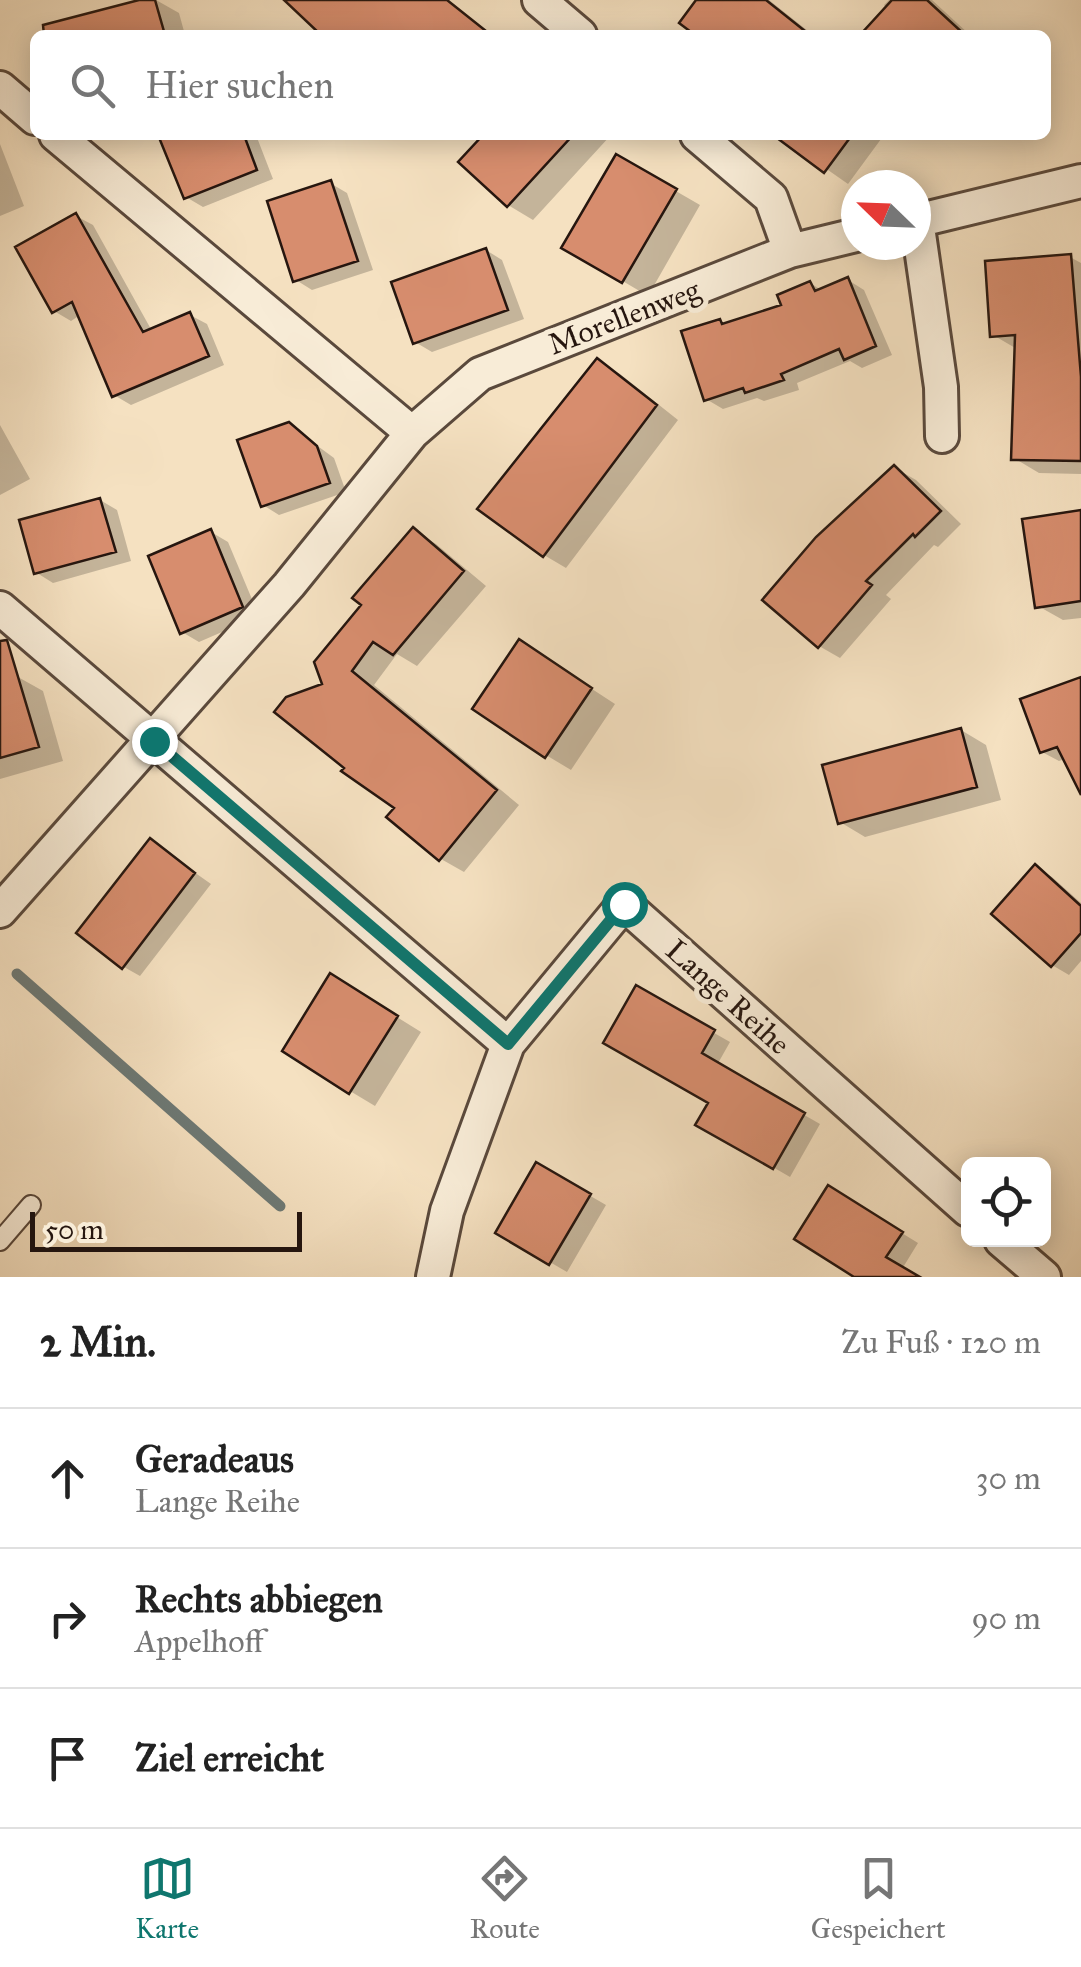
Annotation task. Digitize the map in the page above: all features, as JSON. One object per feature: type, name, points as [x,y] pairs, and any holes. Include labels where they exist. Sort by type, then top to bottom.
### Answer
[{"type":"street","points":[[539,0],[574,30]]},
{"type":"street","points":[[0,88],[30,114]]},
{"type":"street","points":[[62,140],[412,433]]},
{"type":"street","points":[[703,140],[771,198],[790,251]]},
{"type":"street","points":[[931,217],[1081,181]]},
{"type":"street","name":"Morellenweg","points":[[0,911],[289,585],[412,433],[480,374],[790,251],[841,239]]},
{"type":"street","points":[[923,260],[940,387],[942,436]]},
{"type":"street","points":[[0,608],[508,1044]]},
{"type":"street","name":"Lange Reihe","points":[[433,1277],[448,1211],[508,1044],[624,904],[961,1204]]},
{"type":"street","points":[[1010,1247],[1044,1277]]},
{"type":"lane","points":[[0,1241],[31,1205]]},
{"type":"building","points":[[139,0],[155,0],[164,30],[44,30],[43,25]]},
{"type":"building","points":[[284,0],[447,0],[485,30],[316,30]]},
{"type":"building","points":[[696,0],[766,0],[804,30],[688,30],[679,23]]},
{"type":"building","points":[[892,0],[927,0],[960,30],[865,30]]},
{"type":"building","points":[[160,140],[246,140],[257,170],[184,199]]},
{"type":"building","points":[[478,140],[568,140],[507,207],[458,162]]},
{"type":"building","points":[[780,140],[848,140],[824,173]]},
{"type":"building","points":[[616,154],[677,189],[622,283],[561,248]]},
{"type":"building","points":[[331,180],[358,261],[293,282],[267,201]]},
{"type":"building","points":[[76,213],[143,332],[190,312],[209,356],[112,397],[72,302],[52,313],[15,247]]},
{"type":"building","points":[[486,248],[508,310],[413,344],[391,282]]},
{"type":"building","points":[[1071,254],[1081,377],[1081,461],[1011,460],[1015,335],[990,337],[985,261]]},
{"type":"building","points":[[848,277],[876,346],[844,360],[839,349],[781,374],[784,380],[704,401],[681,331],[720,319],[722,324],[781,305],[777,295],[810,281],[815,291]]},
{"type":"building","points":[[597,358],[657,405],[543,557],[477,509]]},
{"type":"building","points":[[289,422],[317,446],[330,483],[261,507],[237,440]]},
{"type":"building","points":[[894,465],[941,511],[866,581],[872,585],[818,648],[762,600],[816,537]]},
{"type":"building","points":[[100,498],[116,552],[34,574],[19,520]]},
{"type":"building","points":[[1081,510],[1081,601],[1035,608],[1022,519]]},
{"type":"building","points":[[413,527],[464,571],[393,655],[373,642],[352,671],[497,790],[439,861],[386,817],[394,808],[341,771],[344,768],[274,712],[286,697],[322,684],[314,662],[361,605],[352,598]]},
{"type":"building","points":[[211,529],[243,607],[180,634],[148,556]]},
{"type":"building","points":[[519,639],[592,688],[545,758],[472,709]]},
{"type":"building","points":[[7,640],[39,747],[0,758],[0,641]]},
{"type":"building","points":[[1081,677],[1081,795],[1057,747],[1040,753],[1020,699]]},
{"type":"building","points":[[961,728],[977,787],[838,824],[822,765]]},
{"type":"building","points":[[150,838],[195,873],[122,969],[76,933]]},
{"type":"building","points":[[1035,864],[1081,906],[1081,933],[1051,967],[991,914]]},
{"type":"building","points":[[330,973],[398,1016],[349,1094],[282,1051]]},
{"type":"building","points":[[636,985],[715,1030],[702,1053],[805,1113],[773,1169],[695,1125],[708,1103],[603,1043]]},
{"type":"building","points":[[536,1162],[591,1194],[549,1265],[495,1233]]},
{"type":"building","points":[[828,1185],[903,1232],[886,1257],[920,1277],[854,1277],[794,1239]]},
{"type":"waterway","points":[[17,974],[280,1206]]},
{"type":"route","points":[[154,741],[508,1044],[624,904]]}]
